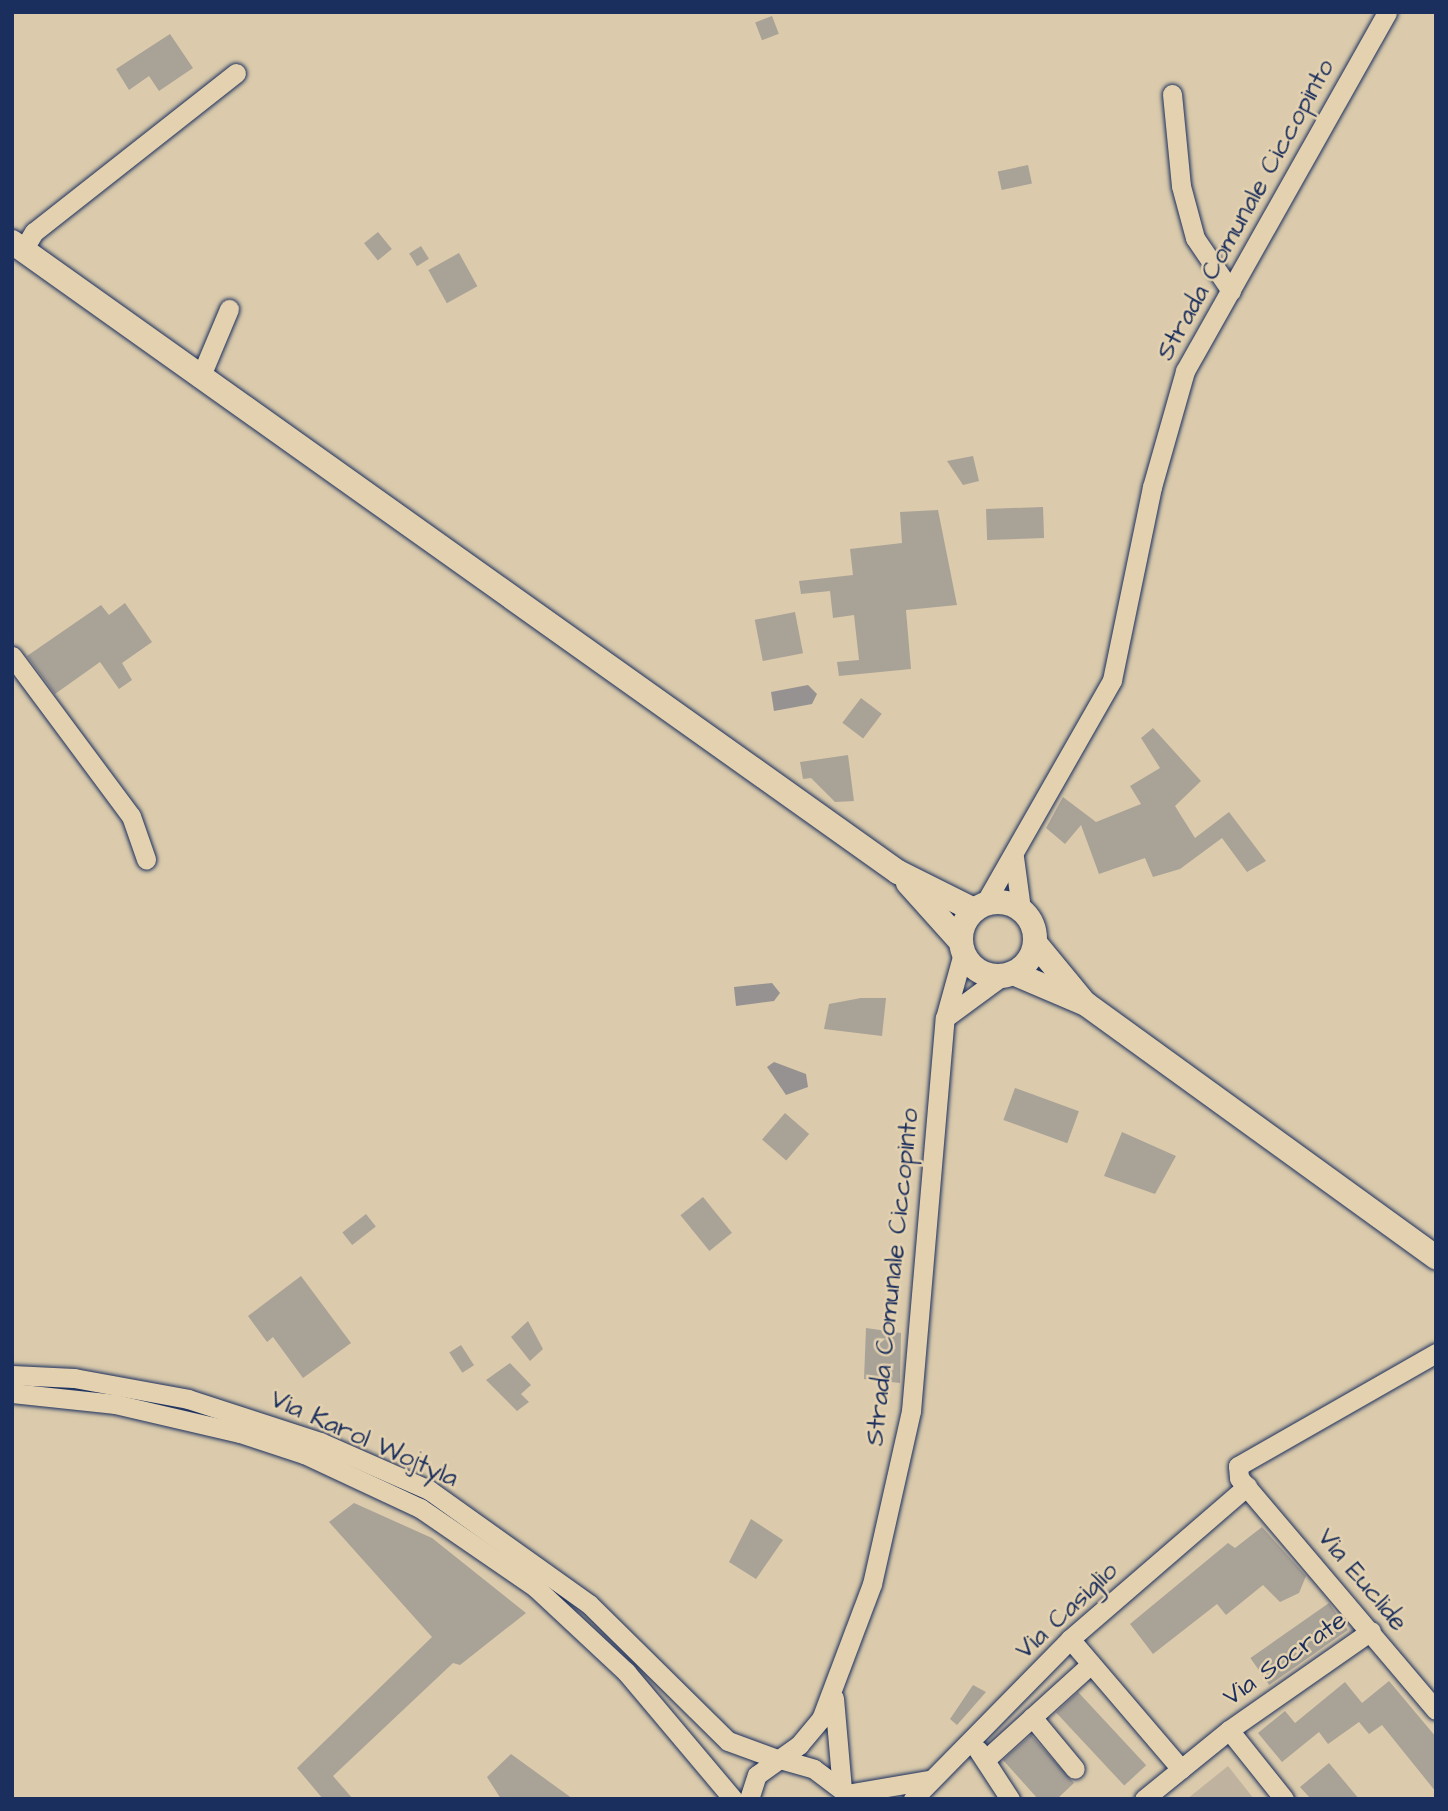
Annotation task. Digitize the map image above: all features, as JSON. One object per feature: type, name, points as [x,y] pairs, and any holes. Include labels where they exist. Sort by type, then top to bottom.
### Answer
[{"type":"main road","points":[[18,246],[898,872],[979,906],[1021,909],[1035,943],[1086,1004],[1436,1257]]},
{"type":"main road","points":[[898,872],[979,971],[1007,974],[1086,1004]]},
{"type":"main road","points":[[962,947],[979,906]]},
{"type":"main road","points":[[1007,974],[1035,943]]},
{"type":"street","name":"Strada Comunale Ciccopinto","points":[[979,906],[1014,857],[1112,680],[1176,397],[1231,291],[1387,12]]},
{"type":"street","points":[[18,246],[236,73]]},
{"type":"street","points":[[1172,94],[1181,186],[1195,238],[1231,291]]},
{"type":"street","points":[[200,378],[229,309]]},
{"type":"street","points":[[12,656],[131,816],[146,859]]},
{"type":"street","points":[[1014,857],[1021,909]]},
{"type":"street","name":"Strada Comunale Ciccopinto","points":[[748,1799],[757,1775],[815,1729],[835,1684],[872,1584],[911,1411],[945,1018],[962,947]]},
{"type":"street","points":[[945,1018],[1007,974]]},
{"type":"street","points":[[1247,1486],[1238,1466],[1248,1455],[1436,1353]]},
{"type":"street","name":"Via Karol Wojtyla","points":[[12,1375],[74,1378],[188,1399],[320,1441],[429,1490],[589,1604],[728,1741],[814,1769],[846,1795]]},
{"type":"street","name":"Via Karol Wojtyla","points":[[12,1392],[115,1404],[240,1433],[304,1454],[420,1508],[535,1587],[625,1672],[701,1754],[733,1799]]},
{"type":"street","name":"Via Euclide","points":[[1247,1486],[1436,1710]]},
{"type":"street","name":"Via Casiglio","points":[[913,1799],[928,1780],[972,1741],[1070,1639],[1247,1486]]},
{"type":"street","name":"Via Socrate","points":[[1144,1799],[1229,1730],[1371,1631]]},
{"type":"street","points":[[1070,1639],[1181,1769]]},
{"type":"street","points":[[985,1760],[1091,1664]]},
{"type":"street","name":"Strada Comunale Ciccopinto","points":[[835,1684],[846,1795]]},
{"type":"street","points":[[1032,1717],[1075,1769]]},
{"type":"street","points":[[1229,1730],[1284,1799]]},
{"type":"street","points":[[972,1741],[1010,1799]]},
{"type":"street","points":[[846,1795],[928,1780]]},
{"type":"shaded area","points":[[808,685],[817,694],[812,704],[774,711],[771,692]]},
{"type":"shaded area","points":[[772,983],[780,993],[774,1001],[736,1006],[734,987]]},
{"type":"shaded area","points":[[774,1062],[806,1074],[808,1087],[786,1095],[767,1067]]},
{"type":"shaded area","points":[[1228,1766],[1254,1799],[1187,1799]]},
{"type":"building","points":[[772,16],[779,34],[762,40],[755,22]]},
{"type":"building","points":[[170,34],[193,68],[159,91],[149,76],[129,90],[116,69]]},
{"type":"building","points":[[1028,165],[1032,184],[1002,190],[998,171]]},
{"type":"building","points":[[378,232],[392,249],[378,260],[364,243]]},
{"type":"building","points":[[421,246],[429,259],[417,266],[409,253]]},
{"type":"building","points":[[459,253],[477,286],[447,303],[428,270]]},
{"type":"building","points":[[973,456],[979,481],[963,485],[947,461]]},
{"type":"building","points":[[1043,507],[1044,538],[987,540],[986,509]]},
{"type":"building","points":[[938,510],[957,605],[906,610],[911,669],[839,676],[837,662],[859,660],[854,615],[833,618],[830,591],[801,594],[799,581],[853,575],[850,549],[902,543],[900,512]]},
{"type":"building","points":[[125,603],[152,642],[122,663],[132,680],[119,689],[100,662],[55,694],[27,656],[101,605],[109,615]]},
{"type":"building","points":[[795,612],[803,653],[763,661],[755,620]]},
{"type":"building","points":[[861,698],[882,714],[863,738],[842,723]]},
{"type":"building","points":[[1153,728],[1201,781],[1175,806],[1195,838],[1229,812],[1266,861],[1247,872],[1222,838],[1180,869],[1153,877],[1145,858],[1099,874],[1081,825],[1065,844],[1046,828],[1063,797],[1096,822],[1141,804],[1130,786],[1160,768],[1141,738]]},
{"type":"building","points":[[848,755],[854,801],[835,802],[811,778],[803,779],[800,762]]},
{"type":"building","points":[[861,998],[886,998],[882,1036],[824,1029],[829,1004]]},
{"type":"building","points":[[1015,1088],[1079,1111],[1067,1143],[1003,1120]]},
{"type":"building","points":[[785,1113],[809,1134],[786,1160],[762,1139]]},
{"type":"building","points":[[1122,1132],[1176,1156],[1155,1194],[1104,1176]]},
{"type":"building","points":[[703,1197],[732,1233],[709,1251],[680,1215]]},
{"type":"building","points":[[366,1214],[376,1227],[352,1245],[342,1232]]},
{"type":"building","points":[[301,1276],[351,1343],[303,1378],[273,1337],[267,1342],[248,1316]]},
{"type":"building","points":[[528,1321],[543,1349],[530,1361],[511,1337]]},
{"type":"building","points":[[866,1328],[901,1333],[900,1383],[864,1379]]},
{"type":"building","points":[[461,1345],[474,1365],[462,1373],[449,1353]]},
{"type":"building","points":[[510,1363],[531,1385],[521,1394],[529,1402],[517,1411],[486,1380]]},
{"type":"building","points":[[354,1503],[432,1538],[526,1613],[460,1665],[453,1663],[333,1776],[353,1799],[323,1799],[297,1768],[432,1637],[329,1522]]},
{"type":"building","points":[[751,1519],[783,1540],[756,1579],[729,1562]]},
{"type":"building","points":[[1262,1527],[1306,1576],[1299,1593],[1280,1602],[1263,1585],[1226,1615],[1217,1604],[1153,1654],[1130,1624],[1228,1543],[1235,1548]]},
{"type":"building","points":[[1329,1603],[1348,1630],[1269,1685],[1250,1658]]},
{"type":"building","points":[[1389,1681],[1436,1737],[1436,1792],[1382,1725],[1369,1734],[1359,1722],[1328,1744],[1319,1732],[1282,1762],[1258,1733],[1285,1711],[1295,1723],[1345,1682],[1362,1703]]},
{"type":"building","points":[[973,1685],[986,1692],[957,1725],[950,1719]]},
{"type":"building","points":[[1078,1692],[1146,1765],[1124,1786],[1056,1712]]},
{"type":"building","points":[[1031,1735],[1074,1783],[1057,1799],[1038,1799],[1003,1760]]},
{"type":"building","points":[[511,1754],[573,1799],[501,1799],[487,1777]]},
{"type":"building","points":[[1329,1763],[1359,1799],[1311,1799],[1300,1787]]}]
